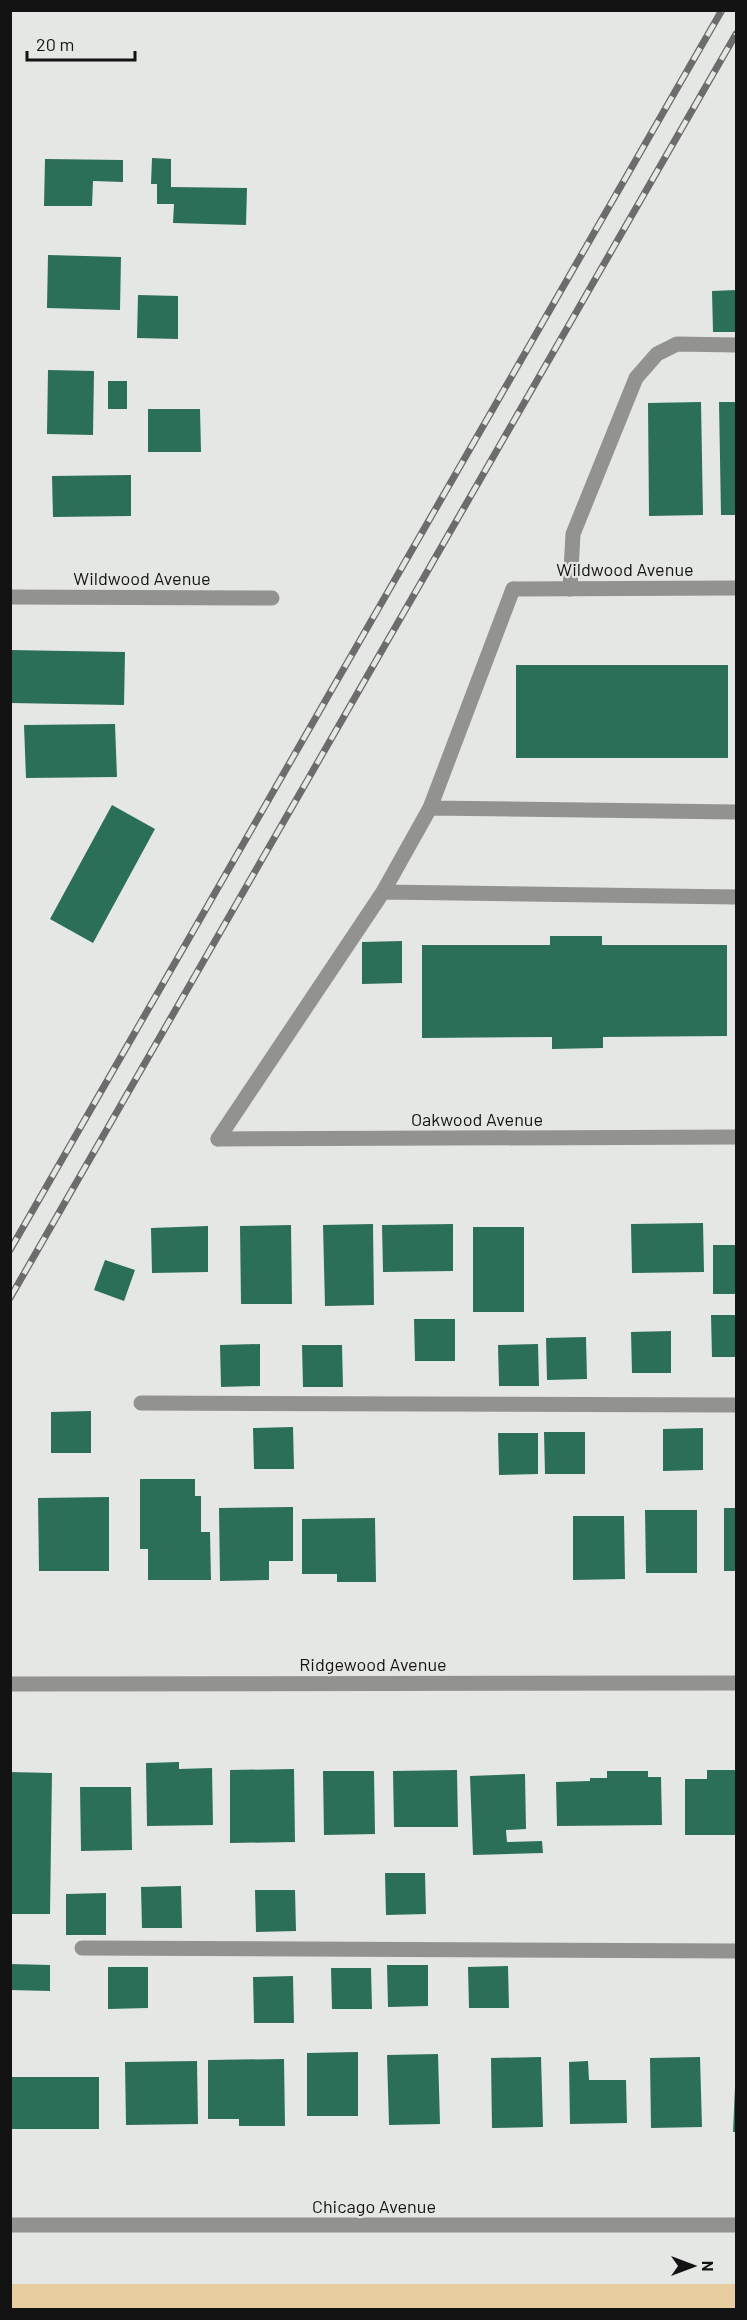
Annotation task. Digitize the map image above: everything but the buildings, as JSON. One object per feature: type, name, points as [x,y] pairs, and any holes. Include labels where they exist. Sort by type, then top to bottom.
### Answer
[{"type":"street","points":[[570,589],[573,534],[636,378],[657,354],[678,344],[736,345]]},
{"type":"street","name":"Wildwood Avenue","points":[[430,808],[513,589],[736,588]]},
{"type":"street","name":"Wildwood Avenue","points":[[10,597],[272,598]]},
{"type":"street","points":[[736,812],[430,808],[383,892],[736,897]]},
{"type":"street","name":"Oakwood Avenue","points":[[383,892],[219,1139],[736,1137]]},
{"type":"street","points":[[141,1403],[736,1405]]},
{"type":"street","name":"Ridgewood Avenue","points":[[10,1684],[736,1683]]},
{"type":"street","points":[[82,1948],[736,1951]]},
{"type":"street","name":"Chicago Avenue","points":[[10,2225],[736,2225]]},
{"type":"shaded area","points":[[10,2284],[736,2284],[736,2309],[11,2310]]},
{"type":"railway","points":[[10,1250],[722,10]]},
{"type":"railway","points":[[10,1298],[736,34]]}]
